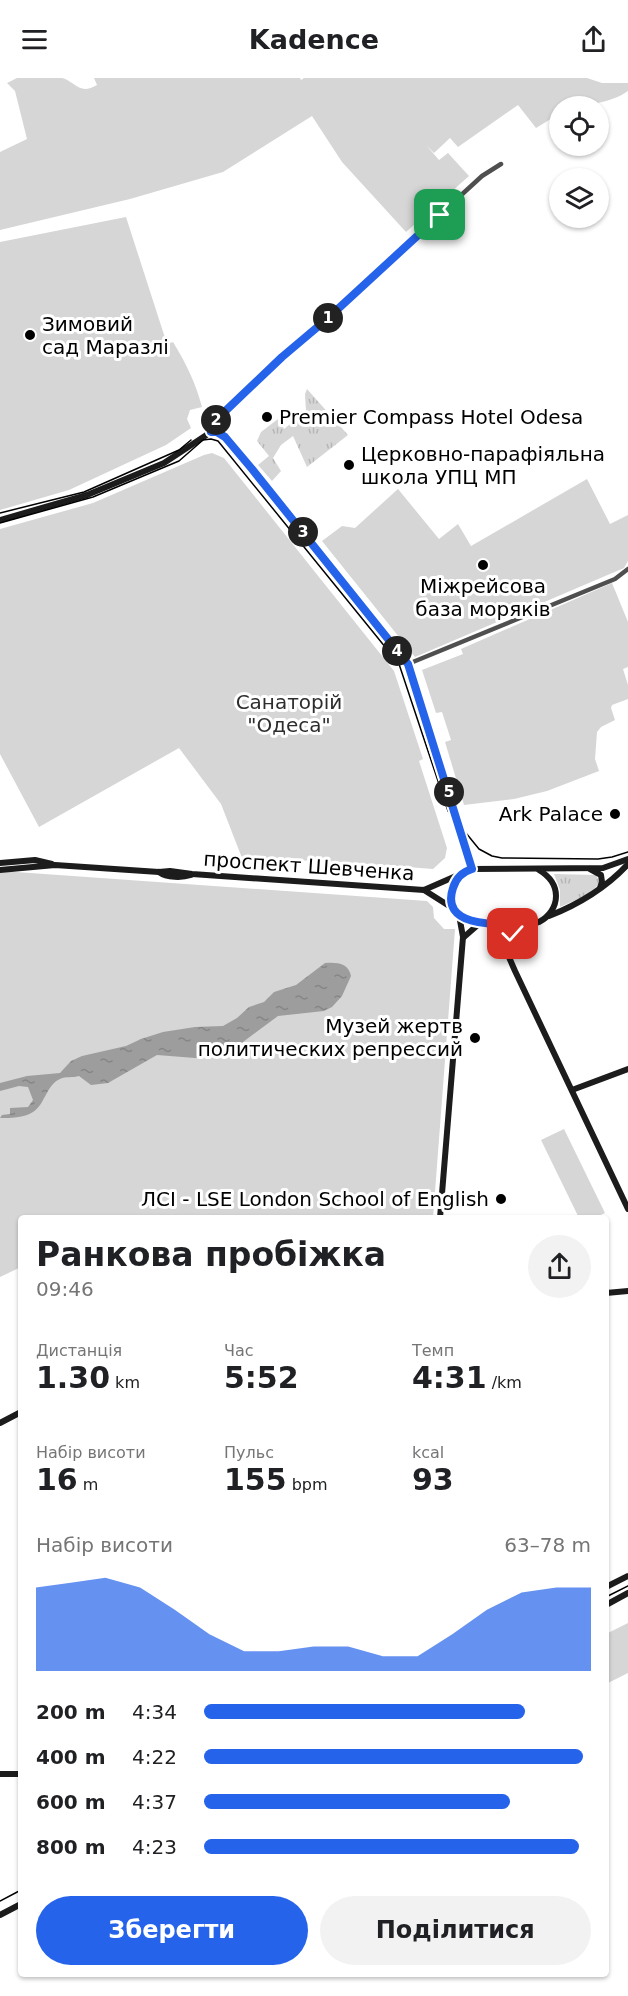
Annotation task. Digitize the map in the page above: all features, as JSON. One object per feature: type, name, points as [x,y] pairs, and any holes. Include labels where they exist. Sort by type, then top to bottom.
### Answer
[{"type":"main road","points":[[0,520],[87,495],[143,472],[176,456],[197,439],[211,432],[217,432],[225,437],[408,664],[472,869]]},
{"type":"main road","name":"проспект Шевченка","points":[[0,870],[55,865],[159,872],[163,875],[185,877],[192,874],[424,890],[472,869],[590,868],[611,866],[628,859]]},
{"type":"main road","name":"проспект Шевченка","points":[[0,862],[35,860],[55,865]]},
{"type":"main road","name":"проспект Шевченка","points":[[424,890],[468,920],[494,924],[537,923],[571,908],[595,892],[628,864]]},
{"type":"main road","points":[[590,868],[599,874],[602,880],[601,887],[595,892]]},
{"type":"main road","points":[[536,869],[549,878],[556,893],[553,909],[546,918]]},
{"type":"main road","points":[[440,1215],[463,937],[452,898],[452,889],[463,872]]},
{"type":"main road","points":[[463,937],[480,923]]},
{"type":"main road","points":[[494,924],[628,1209]]},
{"type":"main road","points":[[507,952],[513,934],[527,924]]},
{"type":"main road","points":[[572,1090],[628,1069]]},
{"type":"main road","points":[[609,1293],[628,1291]]},
{"type":"main road","points":[[0,1423],[18,1414]]},
{"type":"main road","points":[[609,1586],[628,1576]]},
{"type":"main road","points":[[609,1603],[628,1593]]},
{"type":"main road","points":[[0,1774],[18,1774]]},
{"type":"main road","points":[[0,1915],[18,1906]]},
{"type":"street","points":[[211,432],[218,418],[282,357],[327,319],[482,176],[501,164]]},
{"type":"street","points":[[408,664],[615,579],[628,569]]},
{"type":"green space","points":[[17,78],[62,78],[86,89],[97,85],[94,78],[300,78],[301,80],[304,78],[587,78],[602,83],[628,83],[628,91],[609,100],[609,96],[549,96],[549,120],[536,128],[518,105],[458,147],[450,138],[434,153],[426,145],[439,160],[448,153],[469,176],[406,232],[342,162],[312,116],[223,172],[130,199],[0,230],[0,152],[27,139],[15,91],[7,83]]},
{"type":"green space","points":[[126,217],[167,344],[173,342],[182,358],[194,382],[202,407],[190,410],[187,419],[191,428],[166,445],[69,490],[0,510],[0,242]]},
{"type":"green space","points":[[307,389],[348,435],[307,467],[293,436],[281,445],[273,458],[281,471],[272,481],[258,465],[269,456],[257,441],[261,432],[278,419],[284,429],[306,411]]},
{"type":"green space","name":"Санаторій \"Одеса\"","points":[[212,453],[224,458],[394,671],[423,759],[419,761],[447,848],[445,858],[433,869],[242,858],[221,804],[179,748],[39,827],[0,754],[0,529],[93,503]]},
{"type":"green space","name":"Міжрейсова база моряків","points":[[587,479],[610,524],[628,515],[628,561],[624,568],[415,657],[322,541],[342,526],[355,528],[398,489],[439,539],[458,524],[471,546]]},
{"type":"green space","points":[[612,583],[628,622],[628,667],[623,669],[628,685],[628,699],[612,705],[615,720],[601,727],[597,732],[595,759],[599,771],[547,791],[514,799],[464,805],[445,742],[451,740],[442,712],[436,713],[422,670],[463,654],[461,649]]},
{"type":"green space","points":[[0,872],[427,901],[433,907],[434,918],[444,929],[455,929],[433,1215],[18,1215],[18,1268],[0,1277]]},
{"type":"green space","points":[[554,874],[596,875],[600,883],[589,894],[560,907],[560,890]]},
{"type":"green space","points":[[564,1129],[605,1213],[578,1215],[541,1140]]},
{"type":"green space","points":[[628,1623],[628,1673],[609,1682],[609,1632]]},
{"type":"water","points":[[325,963],[338,963],[345,966],[351,976],[342,996],[332,1007],[324,1011],[278,1016],[235,1048],[214,1055],[195,1058],[157,1055],[108,1083],[91,1085],[79,1076],[62,1078],[55,1082],[33,1112],[21,1117],[0,1118],[2,1115],[10,1114],[10,1108],[28,1107],[33,1100],[28,1087],[19,1086],[0,1091],[0,1083],[27,1076],[60,1073],[71,1061],[82,1056],[126,1046],[163,1032],[223,1026],[237,1018],[249,1007],[264,1002],[274,992],[296,985]]},
{"type":"tram line","points":[[0,513],[84,492],[179,450],[191,440]]},
{"type":"tram line","points":[[0,523],[93,497],[179,461],[203,440],[218,441],[399,664],[448,811],[479,849],[502,858],[598,859],[628,852]]},
{"type":"tram line","points":[[609,1596],[628,1586]]},
{"type":"tram line","points":[[0,1901],[18,1892]]},
{"type":"place","name":"Зимовий сад Маразлі","points":[[30,335]]},
{"type":"place","name":"Premier Compass Hotel Odesa","points":[[267,417]]},
{"type":"place","name":"Церковно-парафіяльна школа УПЦ МП","points":[[349,465]]},
{"type":"place","name":"Міжрейсова база моряків","points":[[483,565]]},
{"type":"place","name":"Ark Palace","points":[[615,814]]},
{"type":"place","name":"Музей жертв политических репрессий","points":[[475,1038]]},
{"type":"place","name":"ЛСІ - LSE London School of English","points":[[501,1199]]},
{"type":"route","points":[[440,215],[327,319],[282,357],[218,418],[211,432],[217,432],[225,437],[408,664],[472,869],[463,872],[454,885],[451,894],[454,907],[459,915],[473,922],[527,924],[513,934]]}]
